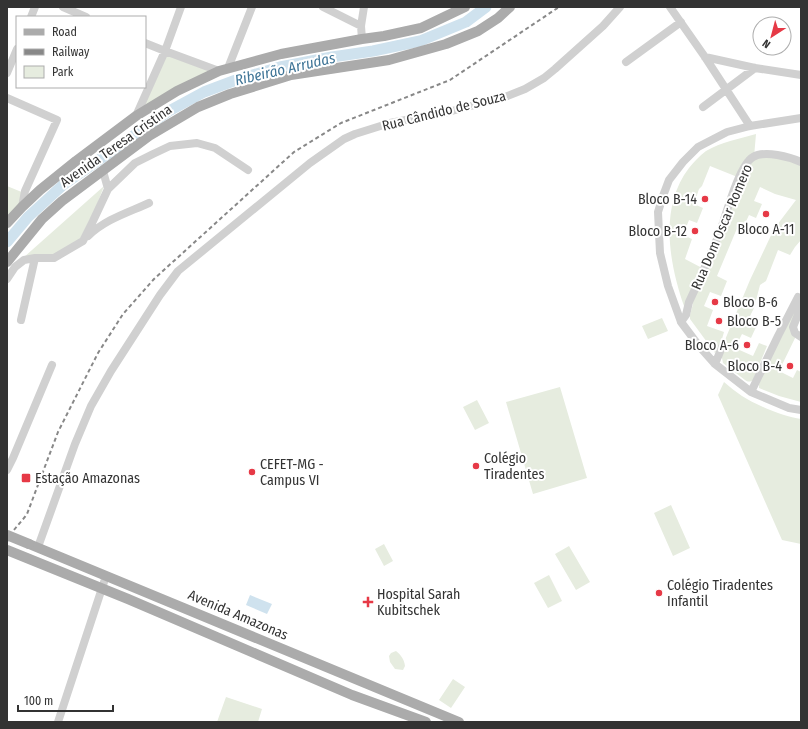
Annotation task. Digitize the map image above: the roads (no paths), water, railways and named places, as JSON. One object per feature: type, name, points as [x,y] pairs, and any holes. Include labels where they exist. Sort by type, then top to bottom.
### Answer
[{"type":"main road","name":"Avenida Teresa Cristina","points":[[7,223],[22,207],[76,161],[136,116],[177,91],[224,69],[281,54],[422,28],[465,7]]},
{"type":"main road","name":"Avenida Teresa Cristina","points":[[7,262],[42,219],[62,201],[149,136],[198,107],[230,94],[292,75],[394,59],[446,44],[478,31],[498,18],[510,7]]},
{"type":"main road","name":"Avenida Amazonas","points":[[7,535],[459,722]]},
{"type":"main road","points":[[20,556],[34,553],[34,546]]},
{"type":"main road","name":"Avenida Amazonas","points":[[7,550],[352,695],[426,722]]},
{"type":"street","points":[[63,7],[84,16]]},
{"type":"street","points":[[136,116],[165,51],[181,7]]},
{"type":"street","points":[[146,43],[165,51],[224,69],[252,7]]},
{"type":"street","points":[[323,7],[361,26]]},
{"type":"street","points":[[362,39],[361,26],[364,7]]},
{"type":"street","name":"Rua Cândido de Souza","points":[[34,546],[91,406],[111,371],[160,295],[178,271],[278,188],[344,139],[390,123],[448,112],[505,97],[525,89],[544,78],[603,26],[620,7]]},
{"type":"street","points":[[670,7],[750,126]]},
{"type":"street","points":[[626,62],[681,22]]},
{"type":"street","points":[[7,73],[16,51]]},
{"type":"street","points":[[705,57],[756,68],[801,75]]},
{"type":"street","points":[[703,108],[756,68]]},
{"type":"street","points":[[7,98],[57,120],[25,191],[22,207]]},
{"type":"street","name":"Rua Dom Oscar Romero","points":[[801,118],[750,126],[728,132],[698,147],[683,162],[669,180],[658,212],[660,253],[668,286],[681,322],[715,364],[751,392],[790,408],[801,410]]},
{"type":"street","points":[[82,241],[108,189],[136,163],[170,146],[197,143],[214,148],[248,170]]},
{"type":"street","name":"Rua Dom Oscar Romero","points":[[681,322],[686,315],[689,302],[721,230],[731,197],[746,164],[754,157],[764,154],[791,158],[801,162]]},
{"type":"street","points":[[103,171],[108,189]]},
{"type":"street","points":[[7,279],[15,267],[24,260],[35,258],[54,258],[82,241],[108,221],[150,203]]},
{"type":"street","points":[[22,320],[35,258]]},
{"type":"street","points":[[751,392],[798,297],[801,302]]},
{"type":"street","points":[[801,307],[793,327],[795,333],[801,337]]},
{"type":"street","points":[[715,364],[722,348]]},
{"type":"street","points":[[7,470],[52,365]]},
{"type":"street","points":[[58,722],[106,576]]},
{"type":"water","points":[[250,595],[272,604],[267,614],[246,605]]},
{"type":"waterway","name":"Ribeirão Arrudas","points":[[7,242],[28,217],[63,185],[169,111],[204,92],[236,80],[280,67],[373,51],[420,41],[466,22],[486,7]]},
{"type":"railway","points":[[7,542],[13,531],[27,514],[58,432],[98,353],[123,314],[154,279],[294,152],[341,123],[450,80],[559,7]]},
{"type":"place","name":"Bloco B-14","points":[[705,199]]},
{"type":"place","name":"Bloco A-11","points":[[766,214]]},
{"type":"place","name":"Bloco B-12","points":[[695,231]]},
{"type":"place","name":"Bloco B-6","points":[[715,302]]},
{"type":"place","name":"Bloco B-5","points":[[719,321]]},
{"type":"place","name":"Bloco A-6","points":[[747,345]]},
{"type":"place","name":"Bloco B-4","points":[[790,366]]},
{"type":"place","name":"Colégio Tiradentes","points":[[476,466]]},
{"type":"place","name":"CEFET-MG - Campus VI","points":[[252,472]]},
{"type":"place","name":"Estação Amazonas","points":[[26,478]]},
{"type":"place","name":"Colégio Tiradentes Infantil","points":[[659,593]]},
{"type":"place","name":"Hospital Sarah Kubitschek","points":[[368,602]]}]
